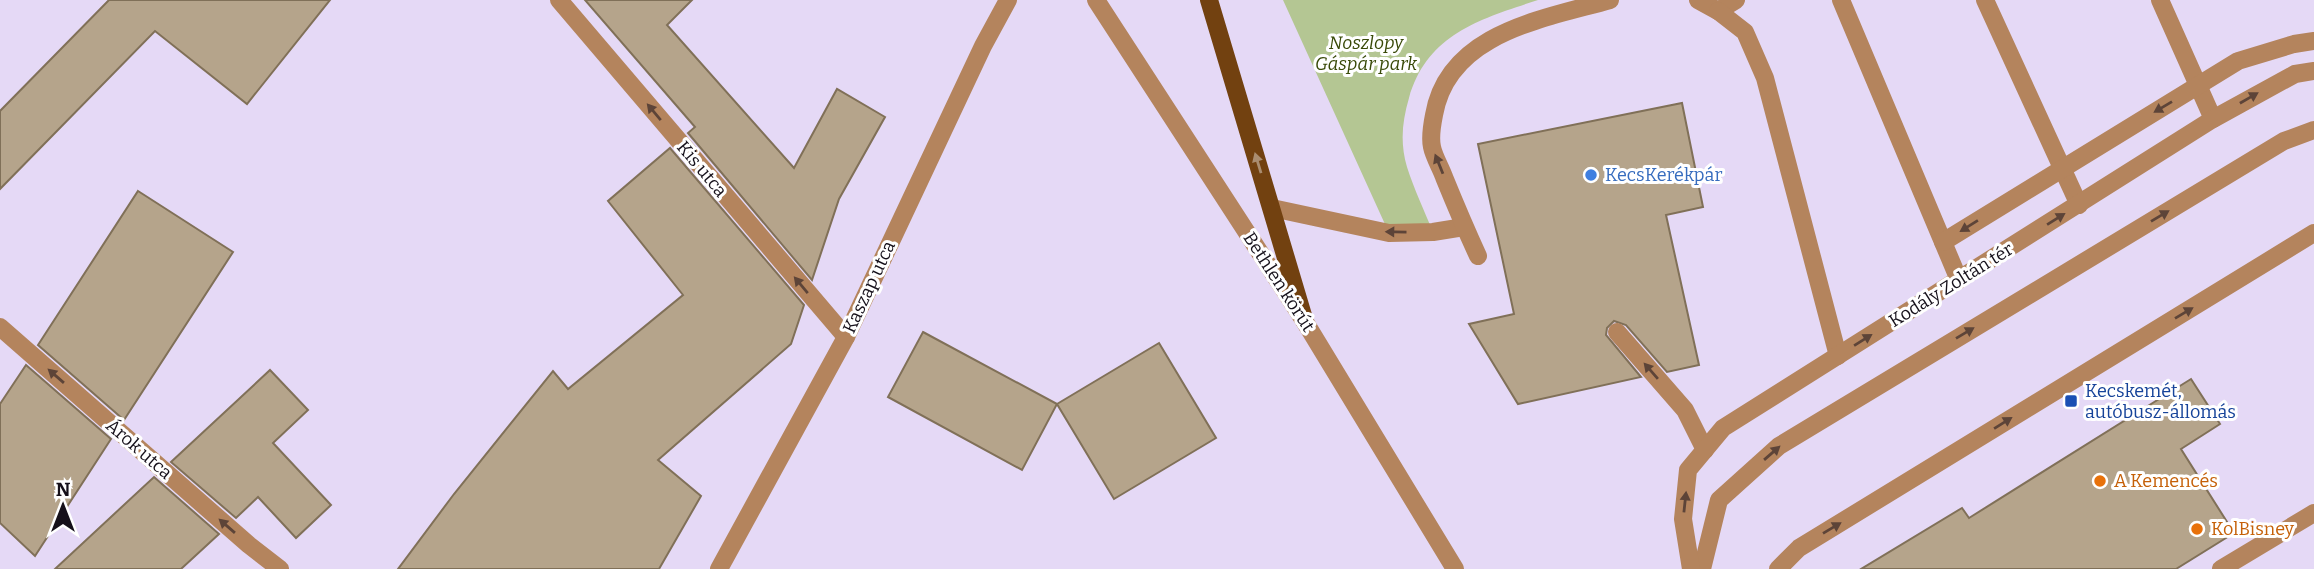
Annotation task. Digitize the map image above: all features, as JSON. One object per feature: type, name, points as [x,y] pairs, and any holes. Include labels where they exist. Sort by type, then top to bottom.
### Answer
[{"type":"main road","points":[[1209,0],[1305,322]]},
{"type":"street","name":"Kis utca","points":[[559,0],[846,337]]},
{"type":"street","name":"Kaszap utca","points":[[719,569],[846,337],[983,46],[1008,0]]},
{"type":"street","name":"Bethlen körút","points":[[1096,0],[1305,322],[1455,569]]},
{"type":"street","points":[[1478,256],[1432,147],[1436,103],[1446,78],[1463,59],[1497,36],[1521,25],[1610,0]]},
{"type":"street","points":[[1698,0],[1718,11],[1745,32],[1765,78],[1838,356]]},
{"type":"street","points":[[1718,11],[1736,0]]},
{"type":"street","points":[[1841,0],[1959,280]]},
{"type":"street","points":[[1985,0],[2079,205]]},
{"type":"street","points":[[2160,0],[2213,119]]},
{"type":"street","points":[[1942,242],[2238,61],[2294,44],[2314,41]]},
{"type":"street","name":"Kodály Zoltán tér","points":[[1691,569],[1683,519],[1688,470],[1723,428],[2213,119],[2295,74],[2314,71]]},
{"type":"street","points":[[1702,569],[1720,500],[1779,446],[2284,141],[2314,130]]},
{"type":"street","points":[[1272,208],[1389,233],[1433,232],[1464,227]]},
{"type":"street","points":[[1778,569],[1799,548],[2314,233]]},
{"type":"street","name":"Árok utca","points":[[0,327],[249,545],[280,569]]},
{"type":"street","points":[[1617,332],[1685,410],[1705,450]]},
{"type":"street","points":[[2221,569],[2314,513]]},
{"type":"green space","name":"Noszlopy Gáspár park","points":[[1283,0],[1538,0],[1476,22],[1458,32],[1442,44],[1417,76],[1405,116],[1403,149],[1410,175],[1433,232],[1389,233]]},
{"type":"building","points":[[109,0],[330,0],[247,104],[155,31],[0,189],[0,111]]},
{"type":"building","points":[[585,0],[692,0],[667,25],[794,168],[837,89],[885,117],[839,199],[812,280],[688,133],[695,127]]},
{"type":"building","points":[[1682,103],[1703,207],[1666,215],[1699,365],[1667,372],[1626,325],[1614,321],[1607,328],[1606,335],[1641,377],[1518,404],[1469,324],[1514,314],[1478,144]]},
{"type":"building","points":[[670,148],[804,305],[791,344],[658,460],[701,496],[659,569],[398,569],[454,494],[553,371],[568,389],[683,295],[608,201]]},
{"type":"building","points":[[138,191],[233,252],[124,420],[38,345]]},
{"type":"building","points":[[923,332],[1057,404],[1022,470],[888,397]]},
{"type":"building","points":[[1159,343],[1216,438],[1114,499],[1057,404]]},
{"type":"building","points":[[26,365],[111,439],[35,556],[0,523],[0,404]]},
{"type":"building","points":[[270,370],[308,410],[273,443],[331,505],[296,538],[258,497],[236,518],[171,462]]},
{"type":"building","points":[[2191,379],[2220,424],[2181,449],[2234,533],[2176,569],[1861,569],[1962,508],[1969,518]]},
{"type":"building","points":[[154,477],[219,534],[181,569],[55,569]]},
{"type":"place","name":"KecsKerékpár","points":[[1591,175]]},
{"type":"place","name":"Kecskemét, autóbusz-állomás","points":[[2071,401]]},
{"type":"place","name":"A Kemencés","points":[[2100,481]]},
{"type":"place","name":"KolBisney","points":[[2197,529]]}]
